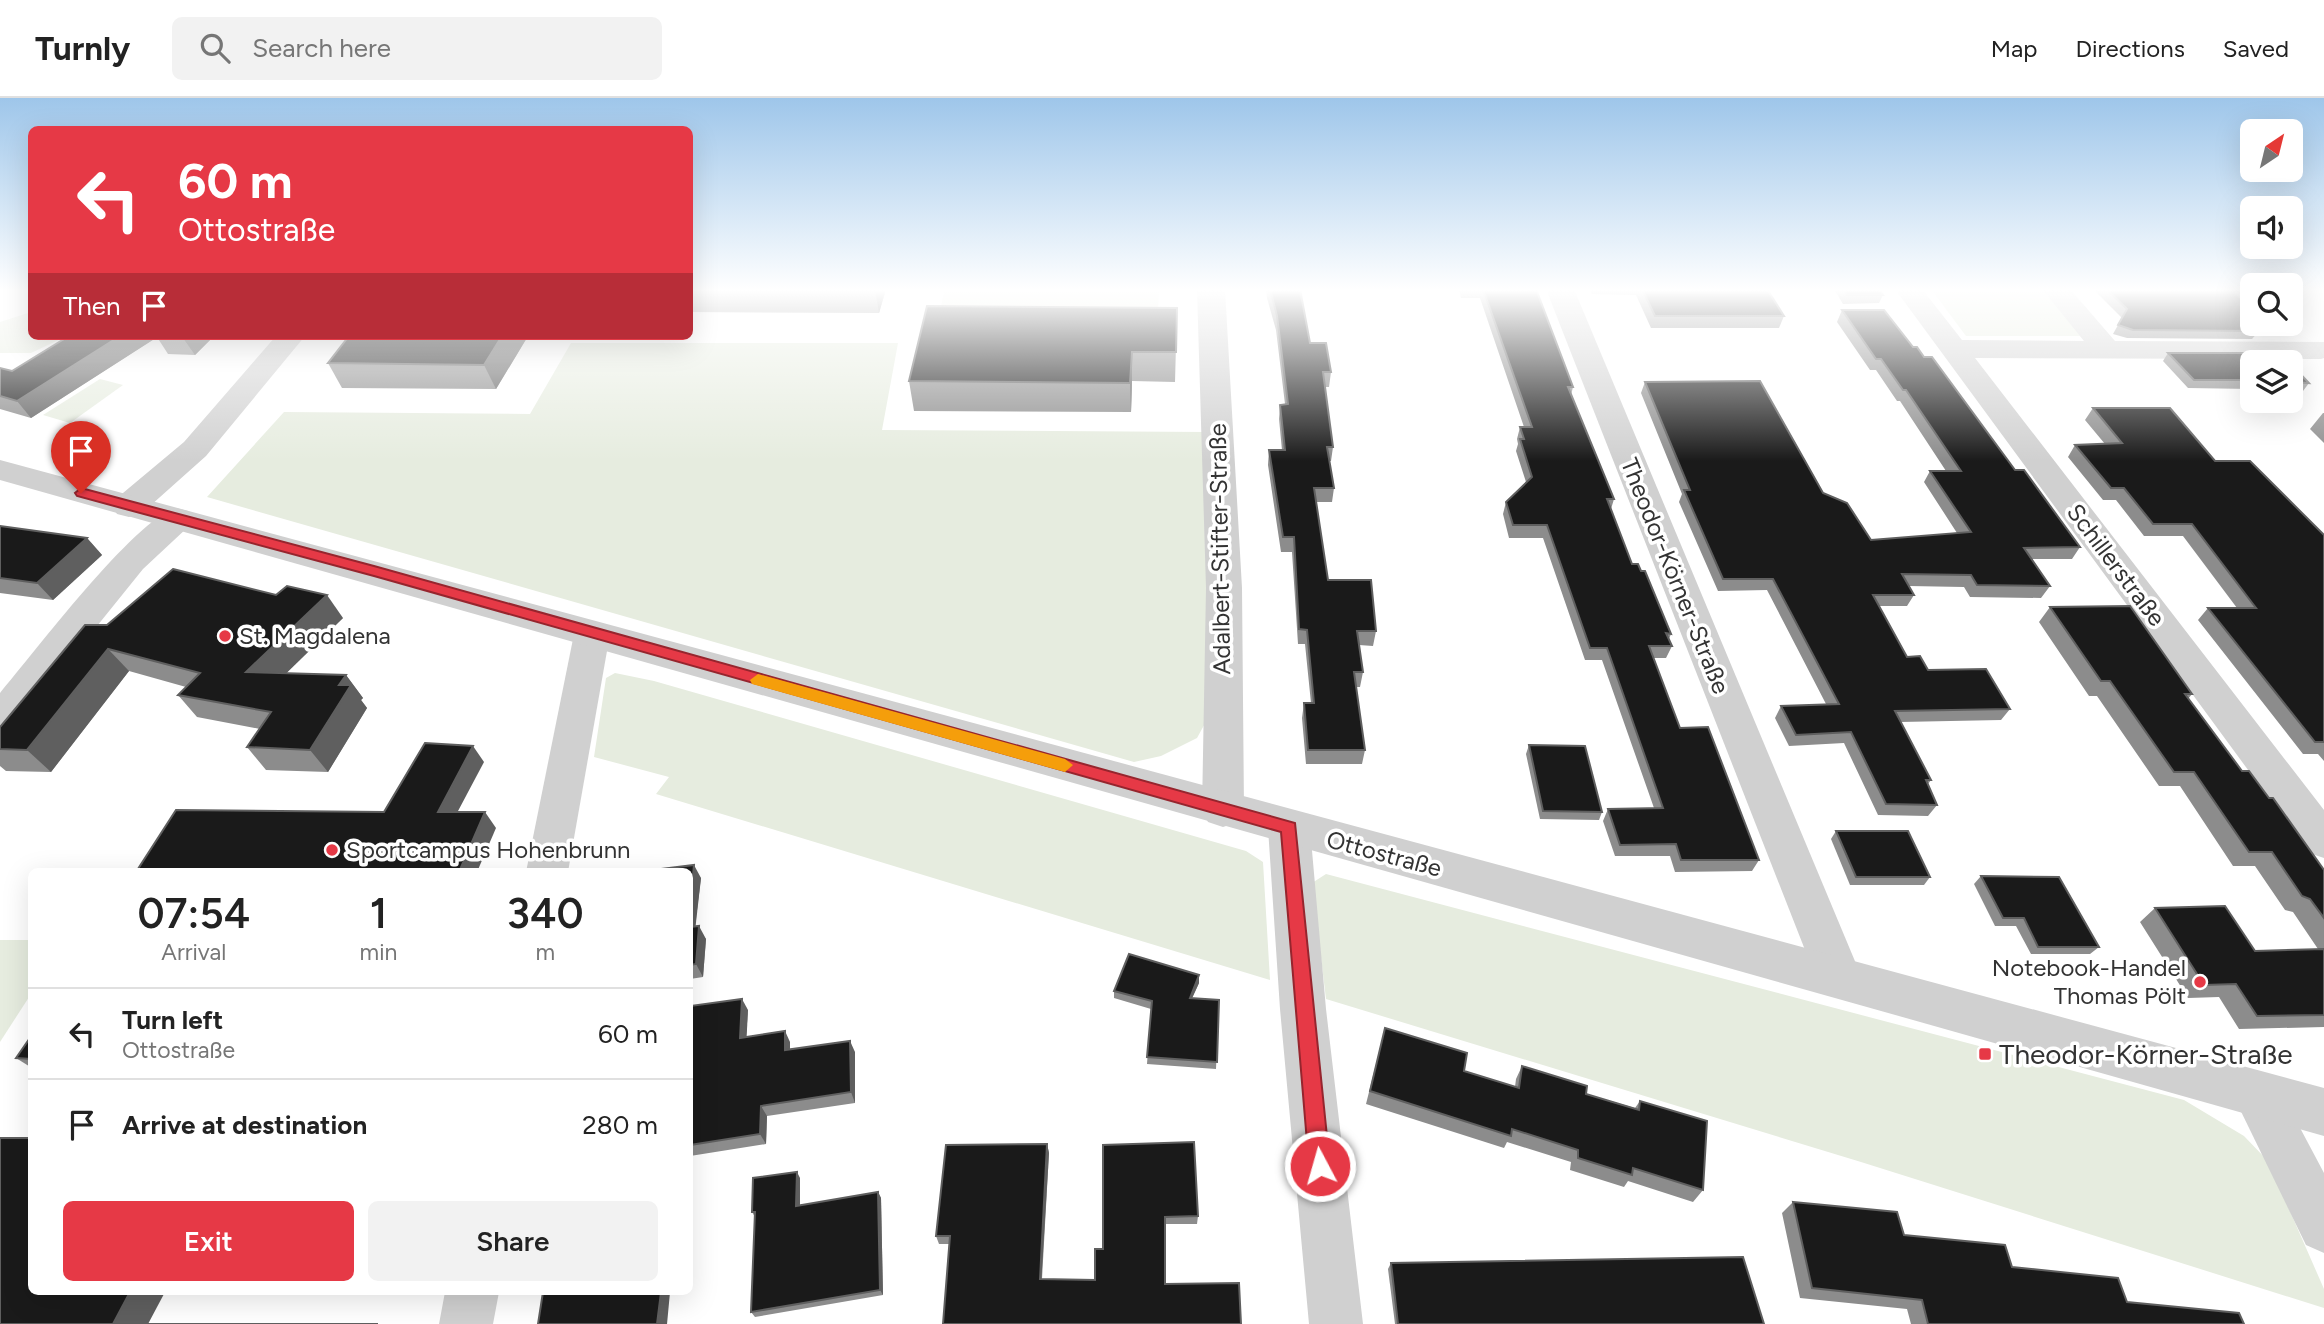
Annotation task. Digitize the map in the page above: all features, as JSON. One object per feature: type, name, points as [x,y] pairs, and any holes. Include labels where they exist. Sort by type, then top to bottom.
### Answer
[{"type":"street","points":[[129,506],[195,449],[283,346]]},
{"type":"street","name":"Adalbert-Stifter-Straße","points":[[1212,346],[1223,588],[1223,810]]},
{"type":"street","name":"Theodor-Körner-Straße","points":[[1583,346],[1839,978]]},
{"type":"street","name":"Schillerstraße","points":[[1950,346],[2324,841]]},
{"type":"street","points":[[1952,349],[2322,351]]},
{"type":"street","name":"Ottostraße","points":[[0,470],[2324,1112]]},
{"type":"street","points":[[0,719],[131,561],[176,519]]},
{"type":"street","points":[[548,868],[592,634]]},
{"type":"street","points":[[1289,828],[1303,1009],[1336,1324]]},
{"type":"street","points":[[2256,1093],[2324,1227]]},
{"type":"street","points":[[466,1324],[471,1295]]},
{"type":"shaded area","points":[[0,346],[45,346],[31,353],[0,353]]},
{"type":"shaded area","points":[[569,346],[897,346],[882,430],[1205,432],[1214,707],[1197,738],[1161,756],[1134,762],[207,497],[284,412],[530,414]]},
{"type":"shaded area","points":[[100,379],[123,385],[70,423],[43,415]]},
{"type":"shaded area","points":[[615,673],[654,681],[1246,851],[1263,862],[1270,980],[656,794],[669,777],[594,757],[606,678]]},
{"type":"shaded area","points":[[1326,874],[2184,1100],[2244,1136],[2268,1161],[2324,1289],[2324,1308],[1861,1162],[1326,999],[1312,883]]},
{"type":"shaded area","points":[[0,940],[28,940],[28,999],[0,1042]]},
{"type":"building","points":[[52,346],[104,346],[17,401],[0,396],[0,368],[12,371]]},
{"type":"building","points":[[341,346],[496,346],[484,365],[328,363]]},
{"type":"building","points":[[917,346],[1176,346],[1176,352],[1132,352],[1130,383],[909,381]]},
{"type":"building","points":[[1281,346],[1327,346],[1331,372],[1323,372],[1333,447],[1327,447],[1334,488],[1314,488],[1328,580],[1371,580],[1376,631],[1357,631],[1363,672],[1354,672],[1365,750],[1308,750],[1304,703],[1314,703],[1307,630],[1299,629],[1294,537],[1283,537],[1269,450],[1285,450],[1280,405],[1288,404]]},
{"type":"building","points":[[1503,346],[1558,346],[1573,387],[1568,387],[1614,499],[1607,499],[1632,564],[1638,564],[1641,571],[1645,571],[1671,634],[1666,633],[1672,646],[1649,646],[1680,728],[1708,727],[1759,860],[1681,860],[1676,844],[1620,845],[1608,809],[1663,808],[1607,648],[1590,648],[1547,525],[1513,525],[1506,502],[1532,477],[1520,439],[1524,439],[1520,427],[1532,427]]},
{"type":"building","points":[[1867,346],[1912,346],[1917,347],[1924,357],[1932,357],[2015,470],[2024,470],[2080,547],[2024,548],[2050,586],[1977,585],[1971,575],[1902,574],[1914,595],[1873,595],[1907,657],[1920,656],[1928,670],[1986,669],[2010,709],[1895,711],[1931,780],[1926,780],[1937,805],[1886,804],[1851,732],[1796,735],[1781,706],[1839,704],[1773,579],[1723,579],[1684,490],[1690,490],[1645,382],[1760,381],[1823,493],[1847,503],[1871,540],[1971,532],[1930,471],[1961,471],[1906,390],[1903,390],[1881,359],[1876,359]]},
{"type":"building","points":[[2168,353],[2240,353],[2240,380],[2194,380]]},
{"type":"building","points":[[2093,408],[2170,408],[2215,461],[2250,461],[2324,535],[2324,742],[2315,742],[2208,608],[2256,608],[2192,524],[2153,524],[2124,488],[2111,488],[2075,445],[2122,443]]},
{"type":"building","points":[[0,526],[87,538],[37,583],[0,578]]},
{"type":"building","points":[[173,569],[276,595],[287,586],[327,595],[246,672],[346,675],[339,685],[351,685],[310,750],[247,747],[271,712],[178,695],[200,673],[108,649],[27,750],[0,749],[0,727],[85,625],[107,625]]},
{"type":"building","points":[[2130,606],[2192,694],[2185,694],[2242,771],[2249,771],[2269,798],[2273,798],[2324,870],[2324,918],[2310,899],[2302,896],[2272,852],[2249,852],[2194,772],[2174,772],[2110,681],[2101,681],[2050,607]]},
{"type":"building","points":[[425,743],[473,746],[438,812],[485,812],[461,868],[139,868],[176,810],[384,812]]},
{"type":"building","points":[[1529,745],[1585,746],[1602,812],[1543,811]]},
{"type":"building","points":[[1836,831],[1908,831],[1930,877],[1856,877]]},
{"type":"building","points":[[694,865],[693,875],[693,868],[670,868]]},
{"type":"building","points":[[1981,876],[2059,877],[2099,947],[2038,947],[2024,918],[2003,918]]},
{"type":"building","points":[[2225,906],[2255,951],[2324,949],[2324,1015],[2257,1016],[2236,984],[2204,985],[2155,908]]},
{"type":"building","points":[[699,926],[696,964],[693,964],[693,927]]},
{"type":"building","points":[[1129,954],[1199,975],[1190,998],[1219,1000],[1217,1062],[1147,1057],[1152,1001],[1114,991]]},
{"type":"building","points":[[742,999],[740,1038],[785,1031],[785,1050],[850,1041],[851,1092],[761,1106],[760,1134],[693,1145],[693,1006]]},
{"type":"building","points":[[1385,1028],[1467,1053],[1464,1071],[1519,1088],[1522,1066],[1587,1086],[1586,1094],[1639,1110],[1640,1101],[1707,1121],[1703,1190],[1633,1168],[1632,1175],[1578,1158],[1578,1150],[1512,1129],[1511,1136],[1370,1091]]},
{"type":"building","points":[[28,1041],[28,1059],[16,1058]]},
{"type":"building","points":[[0,1138],[28,1138],[28,1295],[128,1295],[113,1324],[0,1324]]},
{"type":"building","points":[[1194,1142],[1198,1216],[1165,1217],[1165,1284],[1239,1283],[1241,1324],[943,1324],[950,1236],[936,1236],[946,1145],[1047,1144],[1040,1279],[1095,1280],[1095,1249],[1103,1249],[1103,1145]]},
{"type":"building","points":[[797,1172],[796,1206],[878,1192],[880,1290],[751,1312],[755,1212],[752,1212],[753,1178]]},
{"type":"building","points":[[1793,1202],[1897,1212],[1904,1235],[2005,1245],[2012,1267],[2118,1278],[2127,1302],[2239,1313],[2244,1324],[1928,1324],[1922,1300],[1812,1288]]},
{"type":"building","points":[[1743,1257],[1764,1324],[1398,1324],[1391,1263]]},
{"type":"building","points":[[543,1295],[661,1295],[657,1324],[538,1324]]},
{"type":"slow traffic","points":[[758,680],[1065,765]]},
{"type":"place","name":"St. Magdalena","points":[[225,636]]},
{"type":"place","name":"Sportcampus Hohenbrunn","points":[[332,850]]},
{"type":"place","name":"Notebook-Handel Thomas Pölt","points":[[2200,982]]},
{"type":"place","name":"Theodor-Körner-Straße","points":[[1985,1054]]},
{"type":"route","points":[[81,493],[374,571],[1289,828],[1303,1009],[1320,1166]]}]
